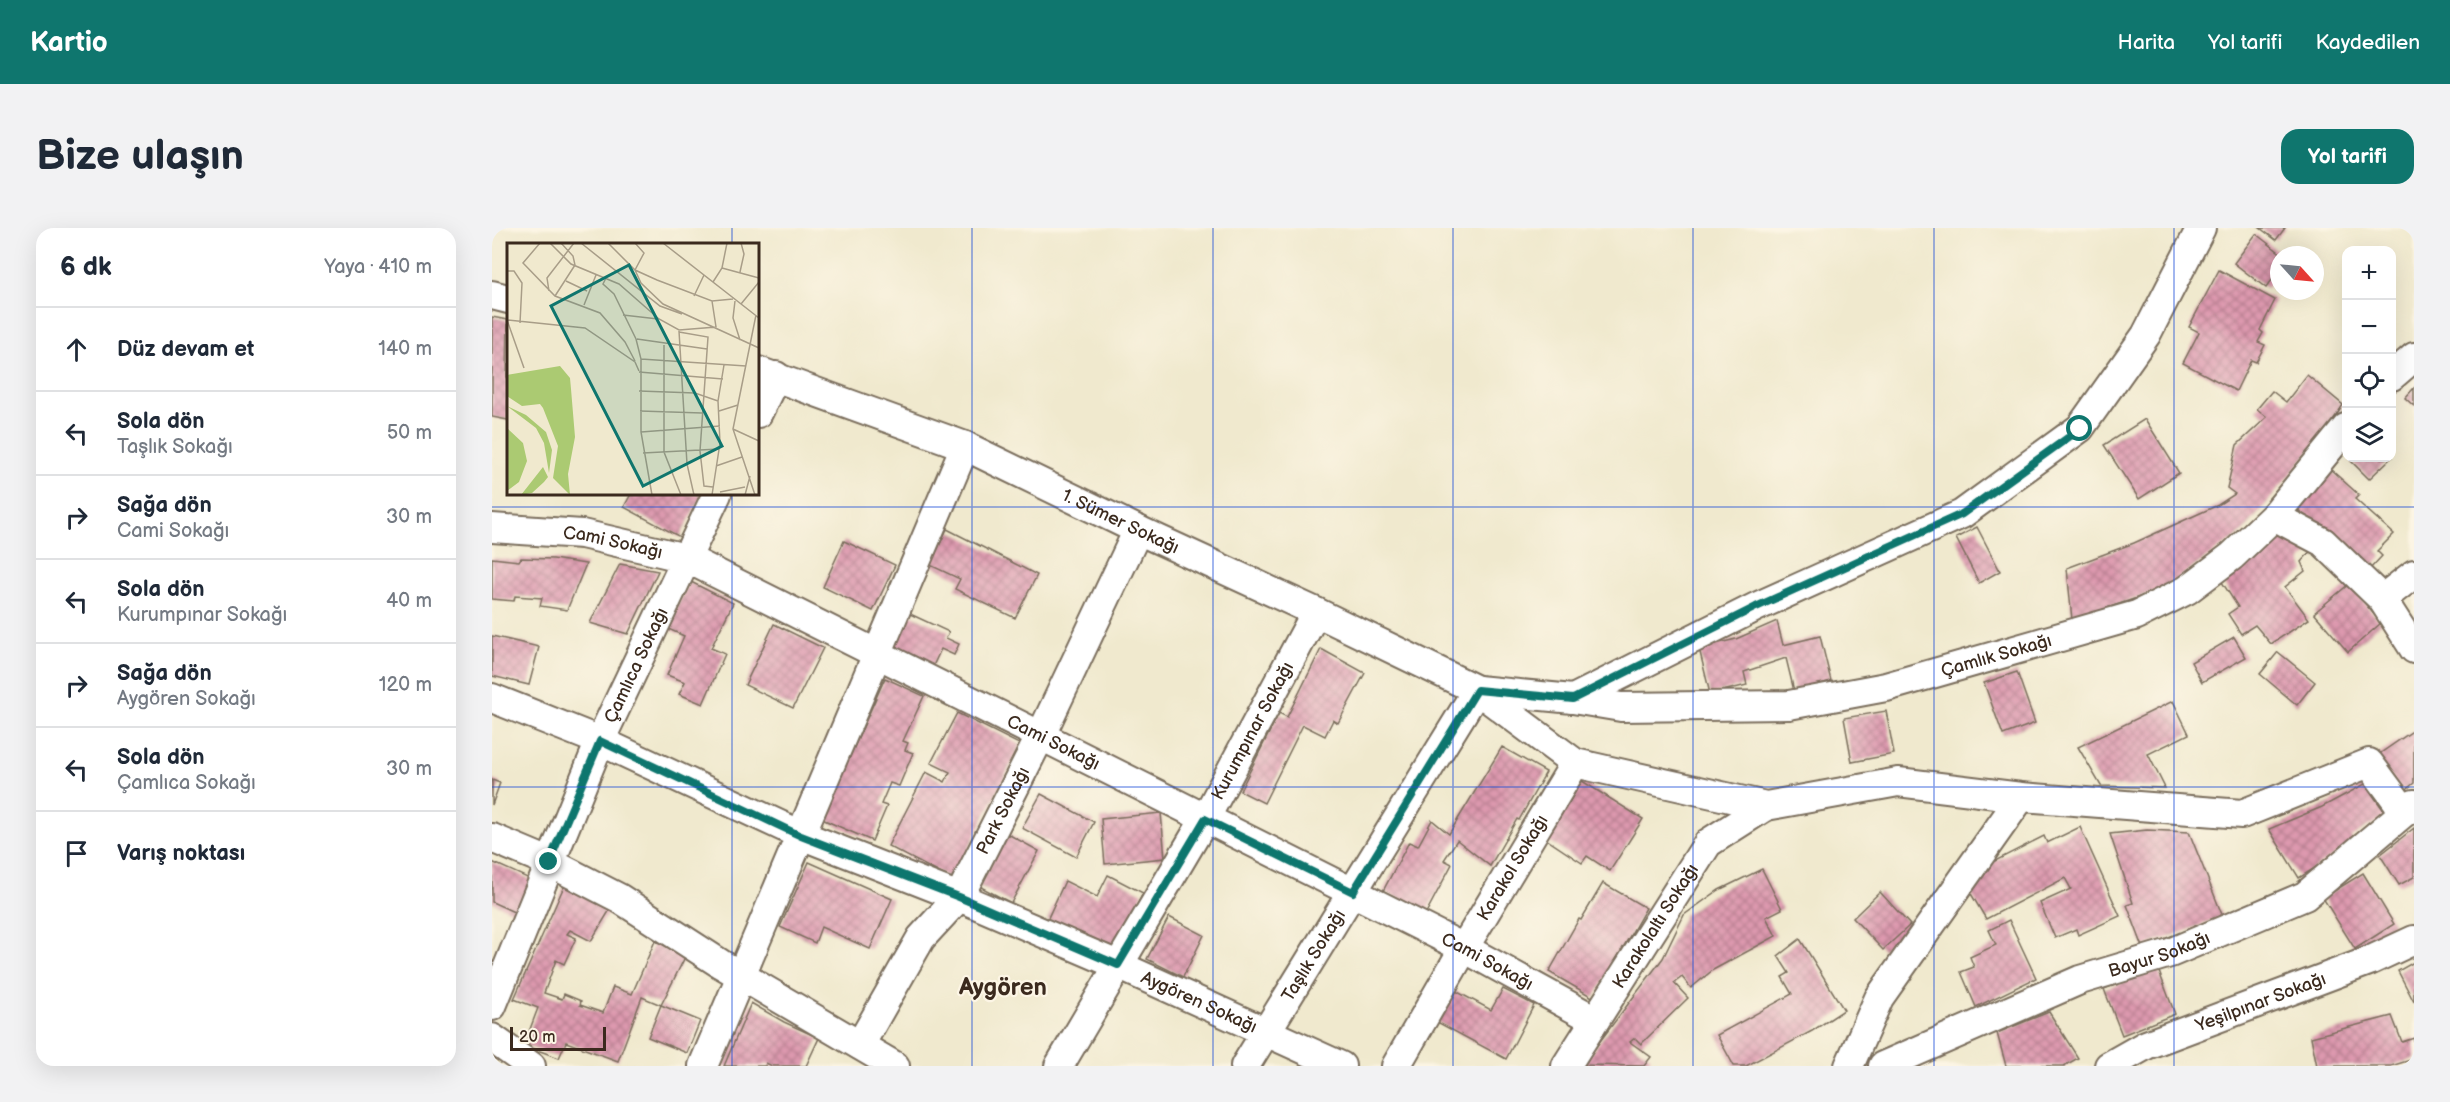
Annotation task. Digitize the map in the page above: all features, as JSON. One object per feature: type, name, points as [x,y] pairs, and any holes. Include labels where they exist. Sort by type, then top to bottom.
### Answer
[{"type":"street","points":[[1573,699],[1756,607],[1962,514],[2080,429],[2146,335],[2201,228]]},
{"type":"street","points":[[492,295],[507,299]]},
{"type":"street","points":[[2396,372],[2414,357]]},
{"type":"street","points":[[759,408],[766,374]]},
{"type":"street","name":"1. Sümer Sokağı","points":[[766,374],[965,446],[1477,690]]},
{"type":"street","name":"Çamlık Sokağı","points":[[1477,690],[1573,699],[1621,707],[1789,705],[1886,687],[2137,615],[2187,590],[2232,556],[2274,516],[2342,433]]},
{"type":"street","points":[[703,1066],[965,446]]},
{"type":"street","name":"Çamlıca Sokağı","points":[[492,1006],[600,741],[717,495]]},
{"type":"street","points":[[2274,516],[2323,542],[2382,599],[2414,649]]},
{"type":"street","name":"Cami Sokağı","points":[[492,528],[582,534],[686,558],[1464,948],[1595,1020]]},
{"type":"street","name":"Park Sokağı","points":[[860,1045],[921,938],[959,897],[1041,735],[1138,530]]},
{"type":"street","points":[[2382,599],[2414,574]]},
{"type":"street","name":"Kurumpınar Sokağı","points":[[1059,1066],[1205,819],[1316,612]]},
{"type":"street","points":[[1477,690],[1575,763],[1766,806],[1898,782],[2021,797],[2242,814],[2369,763],[2410,808]]},
{"type":"street","name":"Taşlık Sokağı","points":[[1245,1066],[1477,690]]},
{"type":"street","name":"Aygören Sokağı","points":[[492,698],[600,741],[801,836],[959,897],[1118,965],[1341,1066]]},
{"type":"street","name":"Karakol Sokağı","points":[[1396,1066],[1575,763]]},
{"type":"street","points":[[1849,1066],[1879,998],[2021,797]]},
{"type":"street","name":"Karakolaltı Sokağı","points":[[1566,1066],[1708,843],[1766,806]]},
{"type":"street","name":"Bayur Sokağı","points":[[1883,1066],[2080,980],[2170,953],[2305,896],[2410,808]]},
{"type":"street","points":[[492,838],[549,862],[619,898],[740,975],[895,1066]]},
{"type":"street","name":"Yeşilpınar Sokağı","points":[[2109,1066],[2146,1045],[2369,961],[2414,940]]},
{"type":"street","points":[[492,1038],[531,1066]]},
{"type":"building","points":[[2260,228],[2285,228],[2276,240]]},
{"type":"building","points":[[2256,234],[2271,246],[2270,283],[2266,288],[2234,263]]},
{"type":"building","points":[[2219,270],[2270,297],[2270,300],[2275,300],[2260,330],[2263,333],[2258,342],[2265,345],[2256,362],[2251,360],[2236,391],[2183,363],[2199,332],[2189,327]]},
{"type":"building","points":[[492,317],[507,320],[507,420],[492,417]]},
{"type":"building","points":[[2307,375],[2342,407],[2325,433],[2242,533],[2163,589],[2072,620],[2067,568],[2134,543],[2218,505],[2235,494],[2227,488],[2237,445],[2267,417],[2257,409],[2272,391],[2286,402]]},
{"type":"building","points":[[2414,388],[2414,406],[2405,398]]},
{"type":"building","points":[[2145,419],[2179,473],[2139,499],[2104,445]]},
{"type":"building","points":[[2352,462],[2387,462],[2369,479]]},
{"type":"building","points":[[2329,468],[2359,495],[2355,499],[2394,534],[2377,551],[2382,556],[2369,570],[2295,507]]},
{"type":"building","points":[[630,495],[702,495],[680,537],[624,507]]},
{"type":"building","points":[[1977,527],[2000,571],[1979,583],[1956,538]]},
{"type":"building","points":[[947,529],[1037,575],[1015,618],[955,589],[960,579],[930,565]]},
{"type":"building","points":[[2275,529],[2315,546],[2301,562],[2305,571],[2285,587],[2309,619],[2271,644],[2255,625],[2241,634],[2228,614],[2238,607],[2220,579]]},
{"type":"building","points":[[844,541],[895,565],[873,611],[823,587]]},
{"type":"building","points":[[492,558],[519,561],[521,558],[553,559],[586,564],[567,610],[540,606],[542,598],[515,596],[514,601],[492,599]]},
{"type":"building","points":[[620,564],[658,571],[628,634],[590,623]]},
{"type":"building","points":[[689,581],[733,603],[711,648],[725,654],[703,704],[679,694],[685,682],[667,675],[684,636],[666,628]]},
{"type":"building","points":[[2349,584],[2381,623],[2348,652],[2314,613]]},
{"type":"building","points":[[908,613],[949,632],[946,638],[959,644],[954,655],[941,649],[933,666],[892,647]]},
{"type":"building","points":[[1777,621],[1783,645],[1820,636],[1831,681],[1794,691],[1786,658],[1744,672],[1747,685],[1710,694],[1699,648],[1736,639]]},
{"type":"building","points":[[774,624],[823,648],[793,708],[745,685]]},
{"type":"building","points":[[492,636],[539,647],[529,685],[492,676]]},
{"type":"building","points":[[2234,637],[2246,657],[2202,682],[2191,662]]},
{"type":"building","points":[[1321,649],[1365,673],[1338,723],[1333,720],[1325,736],[1303,725],[1264,803],[1240,791],[1279,713],[1287,717]]},
{"type":"building","points":[[2278,652],[2315,682],[2297,705],[2260,674]]},
{"type":"building","points":[[2017,672],[2035,723],[2003,735],[1984,683]]},
{"type":"building","points":[[885,678],[924,696],[903,741],[908,743],[905,750],[913,753],[899,786],[890,783],[881,804],[887,806],[872,841],[822,819]]},
{"type":"building","points":[[2173,701],[2189,734],[2148,754],[2165,788],[2101,786],[2078,747]]},
{"type":"building","points":[[1886,711],[1894,754],[1852,762],[1844,718]]},
{"type":"building","points":[[957,713],[1021,745],[953,880],[888,846],[926,772],[945,782],[950,772],[931,763]]},
{"type":"building","points":[[2414,730],[2414,783],[2403,792],[2375,757]]},
{"type":"building","points":[[1502,747],[1546,772],[1490,866],[1457,840],[1444,860],[1452,864],[1426,913],[1383,891],[1409,842],[1418,846],[1432,820],[1449,834]]},
{"type":"building","points":[[492,780],[500,783],[492,805]]},
{"type":"building","points":[[1582,781],[1643,819],[1610,871],[1587,856],[1582,863],[1546,839]]},
{"type":"building","points":[[2365,784],[2387,815],[2351,837],[2354,843],[2299,878],[2269,829],[2322,807]]},
{"type":"building","points":[[1041,794],[1094,822],[1076,857],[1022,828]]},
{"type":"building","points":[[1161,813],[1165,858],[1105,864],[1101,819]]},
{"type":"building","points":[[2080,827],[2120,916],[2078,935],[2076,929],[2055,938],[2040,903],[2071,889],[2065,878],[1986,919],[1970,892],[1993,862],[2044,836],[2047,843]]},
{"type":"building","points":[[2414,828],[2414,877],[2399,885],[2380,855]]},
{"type":"building","points":[[2147,830],[2189,832],[2223,917],[2143,947],[2127,905],[2133,903],[2110,834]]},
{"type":"building","points":[[1006,833],[1039,851],[1011,903],[979,886]]},
{"type":"building","points":[[492,862],[532,880],[516,913],[492,902]]},
{"type":"building","points":[[809,862],[892,899],[870,949],[821,927],[815,943],[780,927]]},
{"type":"building","points":[[1762,869],[1782,909],[1766,917],[1776,936],[1713,970],[1691,988],[1682,977],[1674,983],[1688,998],[1641,1044],[1635,1038],[1630,1042],[1651,1057],[1644,1066],[1582,1065],[1663,958],[1684,915],[1719,890]]},
{"type":"building","points":[[2363,873],[2394,924],[2355,949],[2323,898]]},
{"type":"building","points":[[1108,875],[1143,893],[1114,953],[1047,920],[1065,881],[1097,897]]},
{"type":"building","points":[[1603,883],[1646,908],[1594,998],[1549,972],[1579,919],[1581,920]]},
{"type":"building","points":[[565,884],[611,908],[591,941],[570,930],[567,934],[576,938],[564,964],[556,960],[544,993],[562,999],[564,994],[581,1001],[580,1005],[603,1013],[613,987],[632,994],[655,941],[686,955],[661,1005],[642,997],[618,1061],[566,1042],[559,1058],[524,1045],[538,1008],[514,999]]},
{"type":"building","points":[[1880,892],[1910,925],[1883,950],[1853,918]]},
{"type":"building","points":[[1169,917],[1204,935],[1183,977],[1147,959]]},
{"type":"building","points":[[2009,920],[2036,978],[1976,1007],[1961,972],[1974,967],[1970,957],[1996,945],[1989,930]]},
{"type":"building","points":[[1800,939],[1844,1010],[1812,1031],[1746,1066],[1734,1066],[1717,1035],[1792,994],[1782,977],[1789,973],[1778,956]]},
{"type":"building","points":[[2414,962],[2414,1002],[2398,971]]},
{"type":"building","points":[[2158,969],[2175,1014],[2122,1035],[2104,989]]},
{"type":"building","points":[[1503,989],[1534,1005],[1506,1059],[1437,1022],[1454,990],[1491,1010]]},
{"type":"building","points":[[751,1003],[819,1038],[806,1066],[772,1066],[766,1063],[765,1066],[724,1066]]},
{"type":"building","points":[[661,1005],[700,1021],[687,1053],[648,1037]]},
{"type":"building","points":[[2049,1012],[2078,1058],[2064,1066],[2006,1066],[1997,1033]]},
{"type":"building","points":[[2392,1016],[2402,1042],[2414,1038],[2414,1059],[2391,1066],[2317,1066],[2311,1037]]},
{"type":"district","name":"Aygören","points":[[1003,987]]},
{"type":"route","points":[[549,862],[600,741],[801,836],[959,897],[1118,965],[1205,819],[1353,892],[1477,690],[1573,699],[1756,607],[1962,514],[2080,429]]}]
